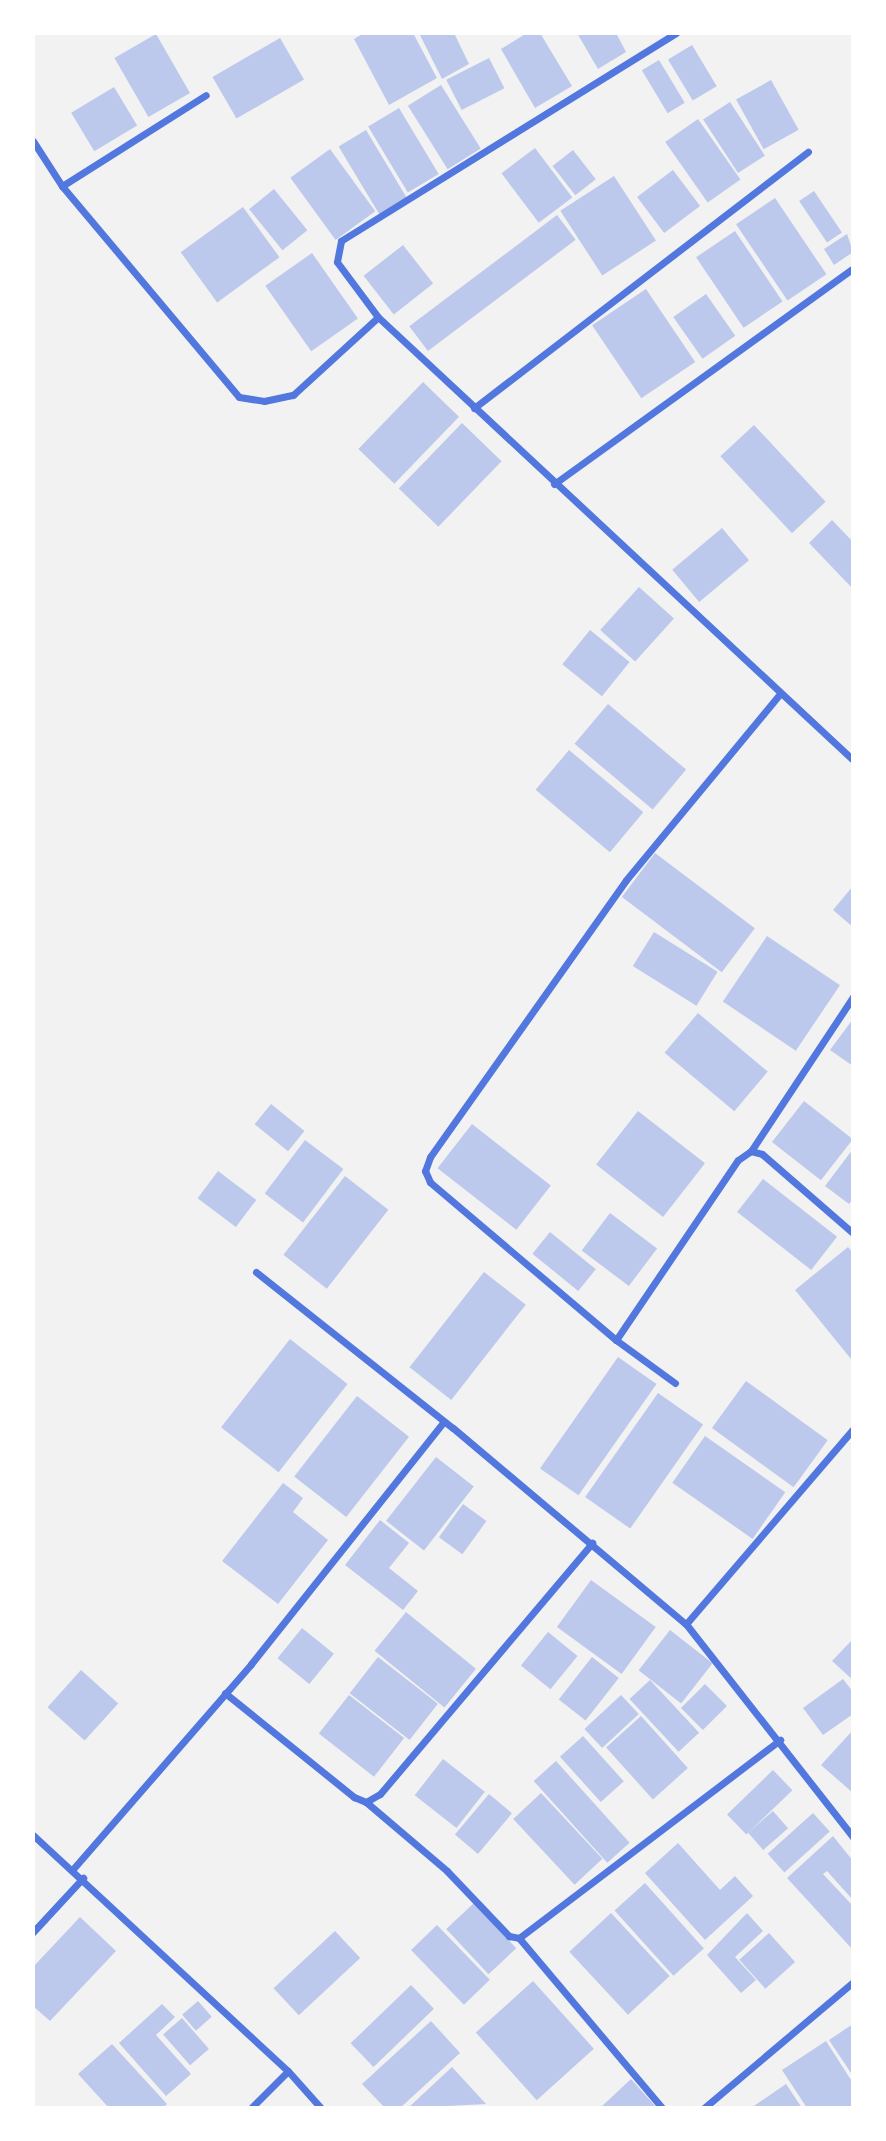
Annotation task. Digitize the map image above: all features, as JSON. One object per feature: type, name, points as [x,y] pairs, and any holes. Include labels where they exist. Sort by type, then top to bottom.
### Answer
[{"type":"street","points":[[676,33],[341,241],[337,262],[378,317],[779,695],[853,760]]},
{"type":"street","points":[[62,186],[206,95]]},
{"type":"street","points":[[33,141],[62,186],[239,397],[264,401],[293,395],[378,317]]},
{"type":"street","points":[[474,408],[808,152]]},
{"type":"street","points":[[554,484],[853,268]]},
{"type":"street","points":[[675,1383],[616,1340],[430,1182],[425,1171],[430,1157],[626,880],[779,695]]},
{"type":"street","points":[[616,1340],[737,1160],[751,1151],[853,997]]},
{"type":"street","points":[[751,1151],[762,1154],[853,1233]]},
{"type":"street","points":[[256,1272],[444,1421],[685,1624],[780,1740],[853,1837]]},
{"type":"street","points":[[74,1869],[225,1693],[444,1421]]},
{"type":"street","points":[[685,1624],[853,1429]]},
{"type":"street","points":[[366,1802],[380,1794],[592,1543]]},
{"type":"street","points":[[225,1693],[354,1797],[366,1802],[447,1871],[509,1936],[519,1938],[662,2108]]},
{"type":"street","points":[[519,1938],[780,1740]]},
{"type":"street","points":[[33,1835],[74,1869],[288,2071],[321,2108]]},
{"type":"street","points":[[33,1932],[83,1878]]},
{"type":"street","points":[[704,2108],[853,1982]]},
{"type":"street","points":[[251,2108],[288,2071]]},
{"type":"building","points":[[364,33],[413,33],[437,78],[389,105],[354,39]]},
{"type":"building","points":[[419,33],[454,33],[469,64],[442,79]]},
{"type":"building","points":[[527,33],[540,33],[572,86],[535,108],[501,49]]},
{"type":"building","points":[[577,33],[616,33],[626,52],[598,69]]},
{"type":"building","points":[[156,34],[190,93],[148,117],[114,58]]},
{"type":"building","points":[[280,38],[304,80],[236,119],[212,77]]},
{"type":"building","points":[[692,45],[717,86],[693,101],[668,59]]},
{"type":"building","points":[[489,58],[504,88],[462,110],[446,80]]},
{"type":"building","points":[[659,60],[685,103],[668,113],[642,70]]},
{"type":"building","points":[[771,80],[799,130],[764,149],[736,99]]},
{"type":"building","points":[[441,85],[481,149],[448,169],[408,106]]},
{"type":"building","points":[[114,87],[137,126],[94,151],[71,113]]},
{"type":"building","points":[[730,102],[765,156],[738,173],[703,119]]},
{"type":"building","points":[[399,108],[439,174],[408,193],[368,127]]},
{"type":"building","points":[[698,119],[740,180],[708,203],[665,142]]},
{"type":"building","points":[[366,130],[407,199],[380,215],[339,146]]},
{"type":"building","points":[[535,148],[572,198],[539,223],[501,173]]},
{"type":"building","points":[[330,149],[375,211],[336,240],[290,178]]},
{"type":"building","points":[[573,150],[596,179],[575,195],[553,166]]},
{"type":"building","points":[[673,170],[700,206],[664,233],[637,197]]},
{"type":"building","points":[[614,176],[656,241],[602,275],[560,211]]},
{"type":"building","points":[[274,189],[307,230],[282,250],[249,209]]},
{"type":"building","points":[[814,191],[842,232],[827,243],[799,201]]},
{"type":"building","points":[[775,198],[826,274],[787,301],[736,224]]},
{"type":"building","points":[[243,207],[279,257],[217,302],[181,252]]},
{"type":"building","points":[[557,215],[576,240],[428,351],[409,326]]},
{"type":"building","points":[[735,231],[783,301],[744,328],[696,257]]},
{"type":"building","points":[[847,234],[853,252],[834,265],[824,249]]},
{"type":"building","points":[[403,245],[433,284],[394,314],[364,276]]},
{"type":"building","points":[[312,253],[358,319],[311,351],[265,286]]},
{"type":"building","points":[[646,289],[695,362],[641,398],[592,325]]},
{"type":"building","points":[[706,294],[735,336],[702,359],[673,317]]},
{"type":"building","points":[[423,382],[459,417],[394,484],[358,449]]},
{"type":"building","points":[[462,423],[502,461],[438,527],[399,488]]},
{"type":"building","points":[[754,425],[826,502],[792,533],[720,456]]},
{"type":"building","points":[[832,520],[853,542],[853,589],[809,543]]},
{"type":"building","points":[[722,528],[749,560],[699,602],[672,570]]},
{"type":"building","points":[[639,587],[674,618],[635,662],[600,630]]},
{"type":"building","points":[[590,630],[630,662],[602,696],[562,664]]},
{"type":"building","points":[[608,704],[686,770],[653,809],[575,744]]},
{"type":"building","points":[[569,750],[643,812],[610,852],[536,790]]},
{"type":"building","points":[[655,853],[755,928],[722,972],[622,897]]},
{"type":"building","points":[[853,886],[853,927],[833,910]]},
{"type":"building","points":[[654,932],[718,972],[696,1006],[633,966]]},
{"type":"building","points":[[767,936],[840,985],[796,1051],[723,1001]]},
{"type":"building","points":[[698,1013],[768,1071],[734,1111],[665,1053]]},
{"type":"building","points":[[853,1019],[853,1066],[830,1050]]},
{"type":"building","points":[[804,1101],[853,1139],[821,1180],[772,1142]]},
{"type":"building","points":[[271,1104],[304,1131],[288,1151],[255,1124]]},
{"type":"building","points":[[638,1111],[705,1163],[663,1217],[596,1165]]},
{"type":"building","points":[[472,1124],[551,1186],[516,1230],[438,1168]]},
{"type":"building","points":[[305,1140],[343,1169],[303,1222],[265,1194]]},
{"type":"building","points":[[853,1149],[853,1199],[849,1204],[825,1186]]},
{"type":"building","points":[[218,1171],[256,1200],[236,1227],[198,1198]]},
{"type":"building","points":[[345,1176],[388,1210],[327,1289],[283,1255]]},
{"type":"building","points":[[763,1179],[837,1237],[811,1270],[737,1212]]},
{"type":"building","points":[[610,1213],[657,1249],[629,1286],[582,1251]]},
{"type":"building","points":[[550,1232],[596,1269],[578,1291],[532,1254]]},
{"type":"building","points":[[848,1247],[853,1253],[851,1359],[795,1290]]},
{"type":"building","points":[[484,1272],[526,1305],[451,1400],[410,1367]]},
{"type":"building","points":[[290,1339],[348,1384],[279,1472],[221,1427]]},
{"type":"building","points":[[618,1357],[657,1384],[578,1495],[540,1468]]},
{"type":"building","points":[[746,1381],[828,1440],[794,1487],[712,1428]]},
{"type":"building","points":[[658,1393],[703,1425],[630,1529],[585,1497]]},
{"type":"building","points":[[357,1396],[409,1437],[346,1517],[294,1476]]},
{"type":"building","points":[[705,1436],[785,1492],[753,1539],[672,1483]]},
{"type":"building","points":[[436,1457],[474,1487],[424,1550],[386,1521]]},
{"type":"building","points":[[283,1483],[303,1498],[293,1512],[328,1540],[278,1604],[222,1561]]},
{"type":"building","points":[[463,1504],[486,1521],[462,1554],[439,1537]]},
{"type":"building","points":[[380,1520],[409,1543],[389,1568],[418,1591],[403,1610],[345,1565]]},
{"type":"building","points":[[591,1580],[656,1627],[622,1674],[557,1627]]},
{"type":"building","points":[[406,1612],[476,1669],[444,1707],[375,1651]]},
{"type":"building","points":[[302,1628],[334,1654],[309,1684],[277,1658]]},
{"type":"building","points":[[670,1630],[713,1663],[681,1703],[639,1670]]},
{"type":"building","points":[[548,1632],[578,1656],[550,1689],[521,1665]]},
{"type":"building","points":[[853,1639],[853,1680],[832,1661]]},
{"type":"building","points":[[378,1657],[438,1704],[410,1740],[350,1693]]},
{"type":"building","points":[[592,1657],[619,1678],[586,1720],[559,1700]]},
{"type":"building","points":[[81,1670],[118,1703],[85,1741],[48,1707]]},
{"type":"building","points":[[843,1679],[853,1692],[853,1714],[823,1735],[803,1708]]},
{"type":"building","points":[[650,1680],[699,1733],[679,1752],[630,1699]]},
{"type":"building","points":[[705,1684],[727,1706],[703,1730],[681,1708]]},
{"type":"building","points":[[349,1695],[404,1738],[374,1777],[319,1734]]},
{"type":"building","points":[[621,1695],[639,1714],[602,1748],[584,1729]]},
{"type":"building","points":[[641,1716],[688,1768],[653,1799],[606,1747]]},
{"type":"building","points":[[853,1730],[853,1793],[821,1765]]},
{"type":"building","points":[[583,1736],[624,1781],[601,1802],[560,1757]]},
{"type":"building","points":[[443,1759],[485,1792],[456,1828],[415,1795]]},
{"type":"building","points":[[556,1761],[630,1843],[607,1863],[534,1781]]},
{"type":"building","points":[[773,1770],[792,1790],[746,1835],[727,1814]]},
{"type":"building","points":[[541,1793],[602,1859],[575,1885],[513,1819]]},
{"type":"building","points":[[489,1794],[512,1813],[478,1854],[455,1835]]},
{"type":"building","points":[[773,1811],[788,1828],[763,1850],[748,1833]]},
{"type":"building","points":[[813,1813],[830,1832],[784,1872],[768,1854]]},
{"type":"building","points":[[833,1836],[853,1861],[853,1900],[827,1871],[823,1874],[853,1906],[853,1950],[787,1878]]},
{"type":"building","points":[[678,1843],[720,1890],[735,1876],[753,1896],[705,1940],[645,1873]]},
{"type":"building","points":[[645,1883],[704,1948],[673,1976],[615,1910]]},
{"type":"building","points":[[474,1903],[516,1948],[488,1974],[446,1929]]},
{"type":"building","points":[[611,1913],[670,1976],[628,2015],[569,1952]]},
{"type":"building","points":[[747,1913],[763,1931],[735,1957],[756,1980],[741,1993],[707,1955]]},
{"type":"building","points":[[80,1917],[116,1951],[50,2021],[33,2006],[33,1967]]},
{"type":"building","points":[[437,1925],[490,1980],[464,2005],[411,1950]]},
{"type":"building","points":[[335,1931],[360,1958],[299,2015],[274,1988]]},
{"type":"building","points":[[769,1933],[795,1962],[765,1989],[739,1960]]},
{"type":"building","points":[[533,1981],[594,2049],[537,2100],[476,2033]]},
{"type":"building","points":[[411,1985],[434,2009],[373,2067],[351,2043]]},
{"type":"building","points":[[198,2001],[212,2017],[196,2031],[182,2015]]},
{"type":"building","points":[[162,2004],[175,2017],[156,2035],[191,2074],[166,2096],[119,2043]]},
{"type":"building","points":[[182,2018],[209,2049],[190,2065],[163,2034]]},
{"type":"building","points":[[431,2021],[460,2053],[400,2108],[385,2108],[362,2084]]},
{"type":"building","points":[[853,2024],[853,2076],[829,2040]]},
{"type":"building","points":[[826,2041],[853,2083],[853,2108],[807,2108],[782,2070]]},
{"type":"building","points":[[112,2044],[167,2104],[163,2108],[109,2108],[78,2074]]},
{"type":"building","points":[[452,2067],[486,2104],[408,2108]]},
{"type":"building","points":[[631,2079],[657,2108],[600,2108]]},
{"type":"building","points":[[786,2084],[802,2108],[751,2108]]}]
